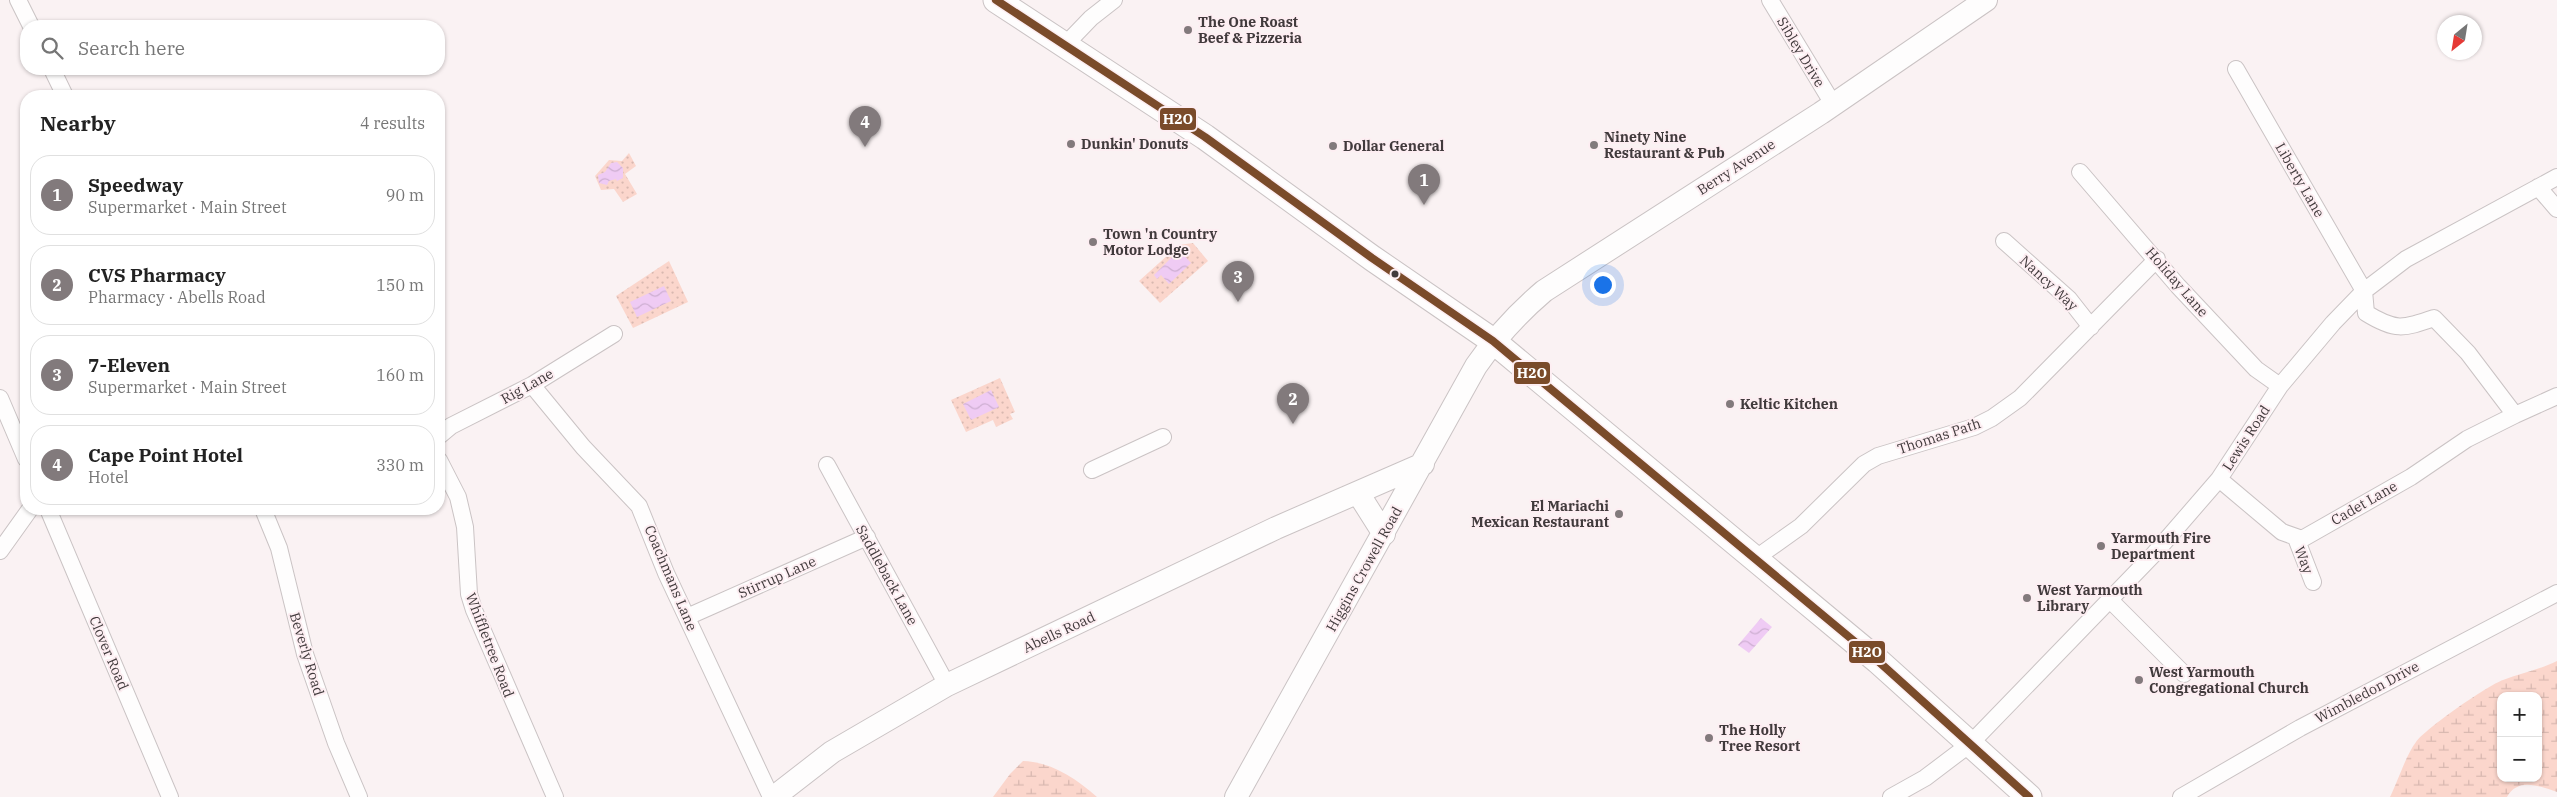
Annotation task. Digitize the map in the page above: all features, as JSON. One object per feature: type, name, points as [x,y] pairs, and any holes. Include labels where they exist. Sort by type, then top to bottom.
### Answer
[{"type":"main road","points":[[996,0],[1207,139],[1372,258],[1493,341],[1878,661],[2029,797]]},
{"type":"street","points":[[18,0],[28,20]]},
{"type":"street","points":[[1066,45],[1090,18],[1114,0]]},
{"type":"street","name":"Sibley Drive","points":[[1770,0],[1833,104]]},
{"type":"street","name":"Berry Avenue","points":[[1493,341],[1519,312],[1544,291],[1833,104],[1986,0]]},
{"type":"street","name":"Liberty Lane","points":[[2236,69],[2364,291]]},
{"type":"street","points":[[55,75],[62,90]]},
{"type":"street","name":"Holiday Lane","points":[[2080,172],[2157,259],[2178,286],[2256,369],[2280,386]]},
{"type":"street","name":"Lewis Road","points":[[1891,797],[1925,778],[1970,744],[2154,554],[2219,479],[2280,386],[2333,323],[2364,291],[2406,259],[2557,177]]},
{"type":"street","points":[[2538,187],[2557,209]]},
{"type":"street","name":"Nancy Way","points":[[2004,241],[2069,299],[2091,327]]},
{"type":"street","name":"Thomas Path","points":[[1756,558],[1801,526],[1852,475],[1878,456],[1974,427],[1992,418],[2020,398],[2157,259]]},
{"type":"street","points":[[2364,291],[2366,313],[2385,325],[2405,328],[2434,318],[2468,353],[2515,416]]},
{"type":"street","name":"Rig Lane","points":[[445,431],[451,426],[532,386],[614,334]]},
{"type":"street","name":"Higgins Crowell Road","points":[[1236,797],[1476,366],[1493,341]]},
{"type":"street","name":"Coachmans Lane","points":[[532,386],[583,447],[639,506],[687,617],[773,797]]},
{"type":"street","name":"Cadet Lane","points":[[2296,538],[2302,539],[2410,477],[2467,439],[2557,396]]},
{"type":"street","points":[[0,398],[20,445]]},
{"type":"street","points":[[1092,470],[1163,437]]},
{"type":"street","name":"Abells Road","points":[[773,797],[832,752],[947,685],[1276,528],[1423,464]]},
{"type":"street","name":"Saddleback Lane","points":[[827,465],[947,685]]},
{"type":"street","name":"Whiffletree Road","points":[[445,472],[458,497],[464,527],[469,594],[474,610],[555,797]]},
{"type":"street","points":[[2219,479],[2282,532],[2296,538]]},
{"type":"street","points":[[1358,493],[1384,534]]},
{"type":"street","points":[[0,551],[26,515]]},
{"type":"street","name":"Clover Road","points":[[51,515],[170,797]]},
{"type":"street","name":"Beverly Road","points":[[265,515],[279,548],[305,654],[336,742],[359,797]]},
{"type":"street","name":"Stirrup Lane","points":[[687,617],[867,537]]},
{"type":"street","name":"Way","points":[[2296,538],[2313,582]]},
{"type":"street","name":"Wimbledon Drive","points":[[2181,797],[2309,723],[2557,593]]},
{"type":"street","points":[[2109,599],[2184,674]]},
{"type":"green space","points":[[629,153],[636,166],[625,174],[637,194],[623,202],[614,189],[601,190],[595,176],[609,160],[622,161]]},
{"type":"green space","points":[[1193,243],[1208,261],[1160,303],[1139,281],[1179,245]]},
{"type":"green space","points":[[669,261],[688,302],[633,328],[616,296]]},
{"type":"green space","points":[[1000,378],[1015,412],[1010,414],[1013,419],[996,427],[993,420],[966,432],[951,400]]},
{"type":"green space","points":[[2557,661],[2557,792],[2543,787],[2523,785],[2517,787],[2507,797],[2390,797],[2412,747],[2431,728],[2484,690],[2510,678]]},
{"type":"green space","points":[[1023,761],[1044,764],[1063,772],[1097,797],[993,797],[1010,774]]},
{"type":"water","points":[[617,162],[623,168],[623,178],[617,181],[616,179],[609,181],[607,185],[599,183],[598,175],[605,172],[611,163]]},
{"type":"water","points":[[1179,250],[1191,263],[1169,284],[1161,275],[1157,279],[1154,275]]},
{"type":"water","points":[[664,286],[671,301],[637,317],[630,302]]},
{"type":"water","points":[[991,390],[999,407],[971,420],[963,404]]},
{"type":"water","points":[[1761,618],[1772,627],[1749,653],[1738,645]]},
{"type":"transit line","name":"H2O","points":[[996,0],[1205,137],[1372,258],[1493,341],[1878,661],[2029,797]]},
{"type":"place","name":"The One Roast Beef & Pizzeria","points":[[1188,30]]},
{"type":"place","name":"Dunkin' Donuts","points":[[1071,144]]},
{"type":"place","name":"Ninety Nine Restaurant & Pub","points":[[1594,145]]},
{"type":"place","name":"Dollar General","points":[[1333,146]]},
{"type":"place","name":"Cape Point Hotel","points":[[865,147]]},
{"type":"place","name":"Speedway","points":[[1424,205]]},
{"type":"place","name":"Town 'n Country Motor Lodge","points":[[1093,242]]},
{"type":"place","name":"7-Eleven","points":[[1238,302]]},
{"type":"place","name":"Keltic Kitchen","points":[[1730,404]]},
{"type":"place","name":"CVS Pharmacy","points":[[1293,424]]},
{"type":"place","name":"El Mariachi Mexican Restaurant","points":[[1619,514]]},
{"type":"place","name":"Yarmouth Fire Department","points":[[2101,546]]},
{"type":"place","name":"West Yarmouth Library","points":[[2027,598]]},
{"type":"place","name":"West Yarmouth Congregational Church","points":[[2139,680]]},
{"type":"place","name":"The Holly Tree Resort","points":[[1709,738]]}]
